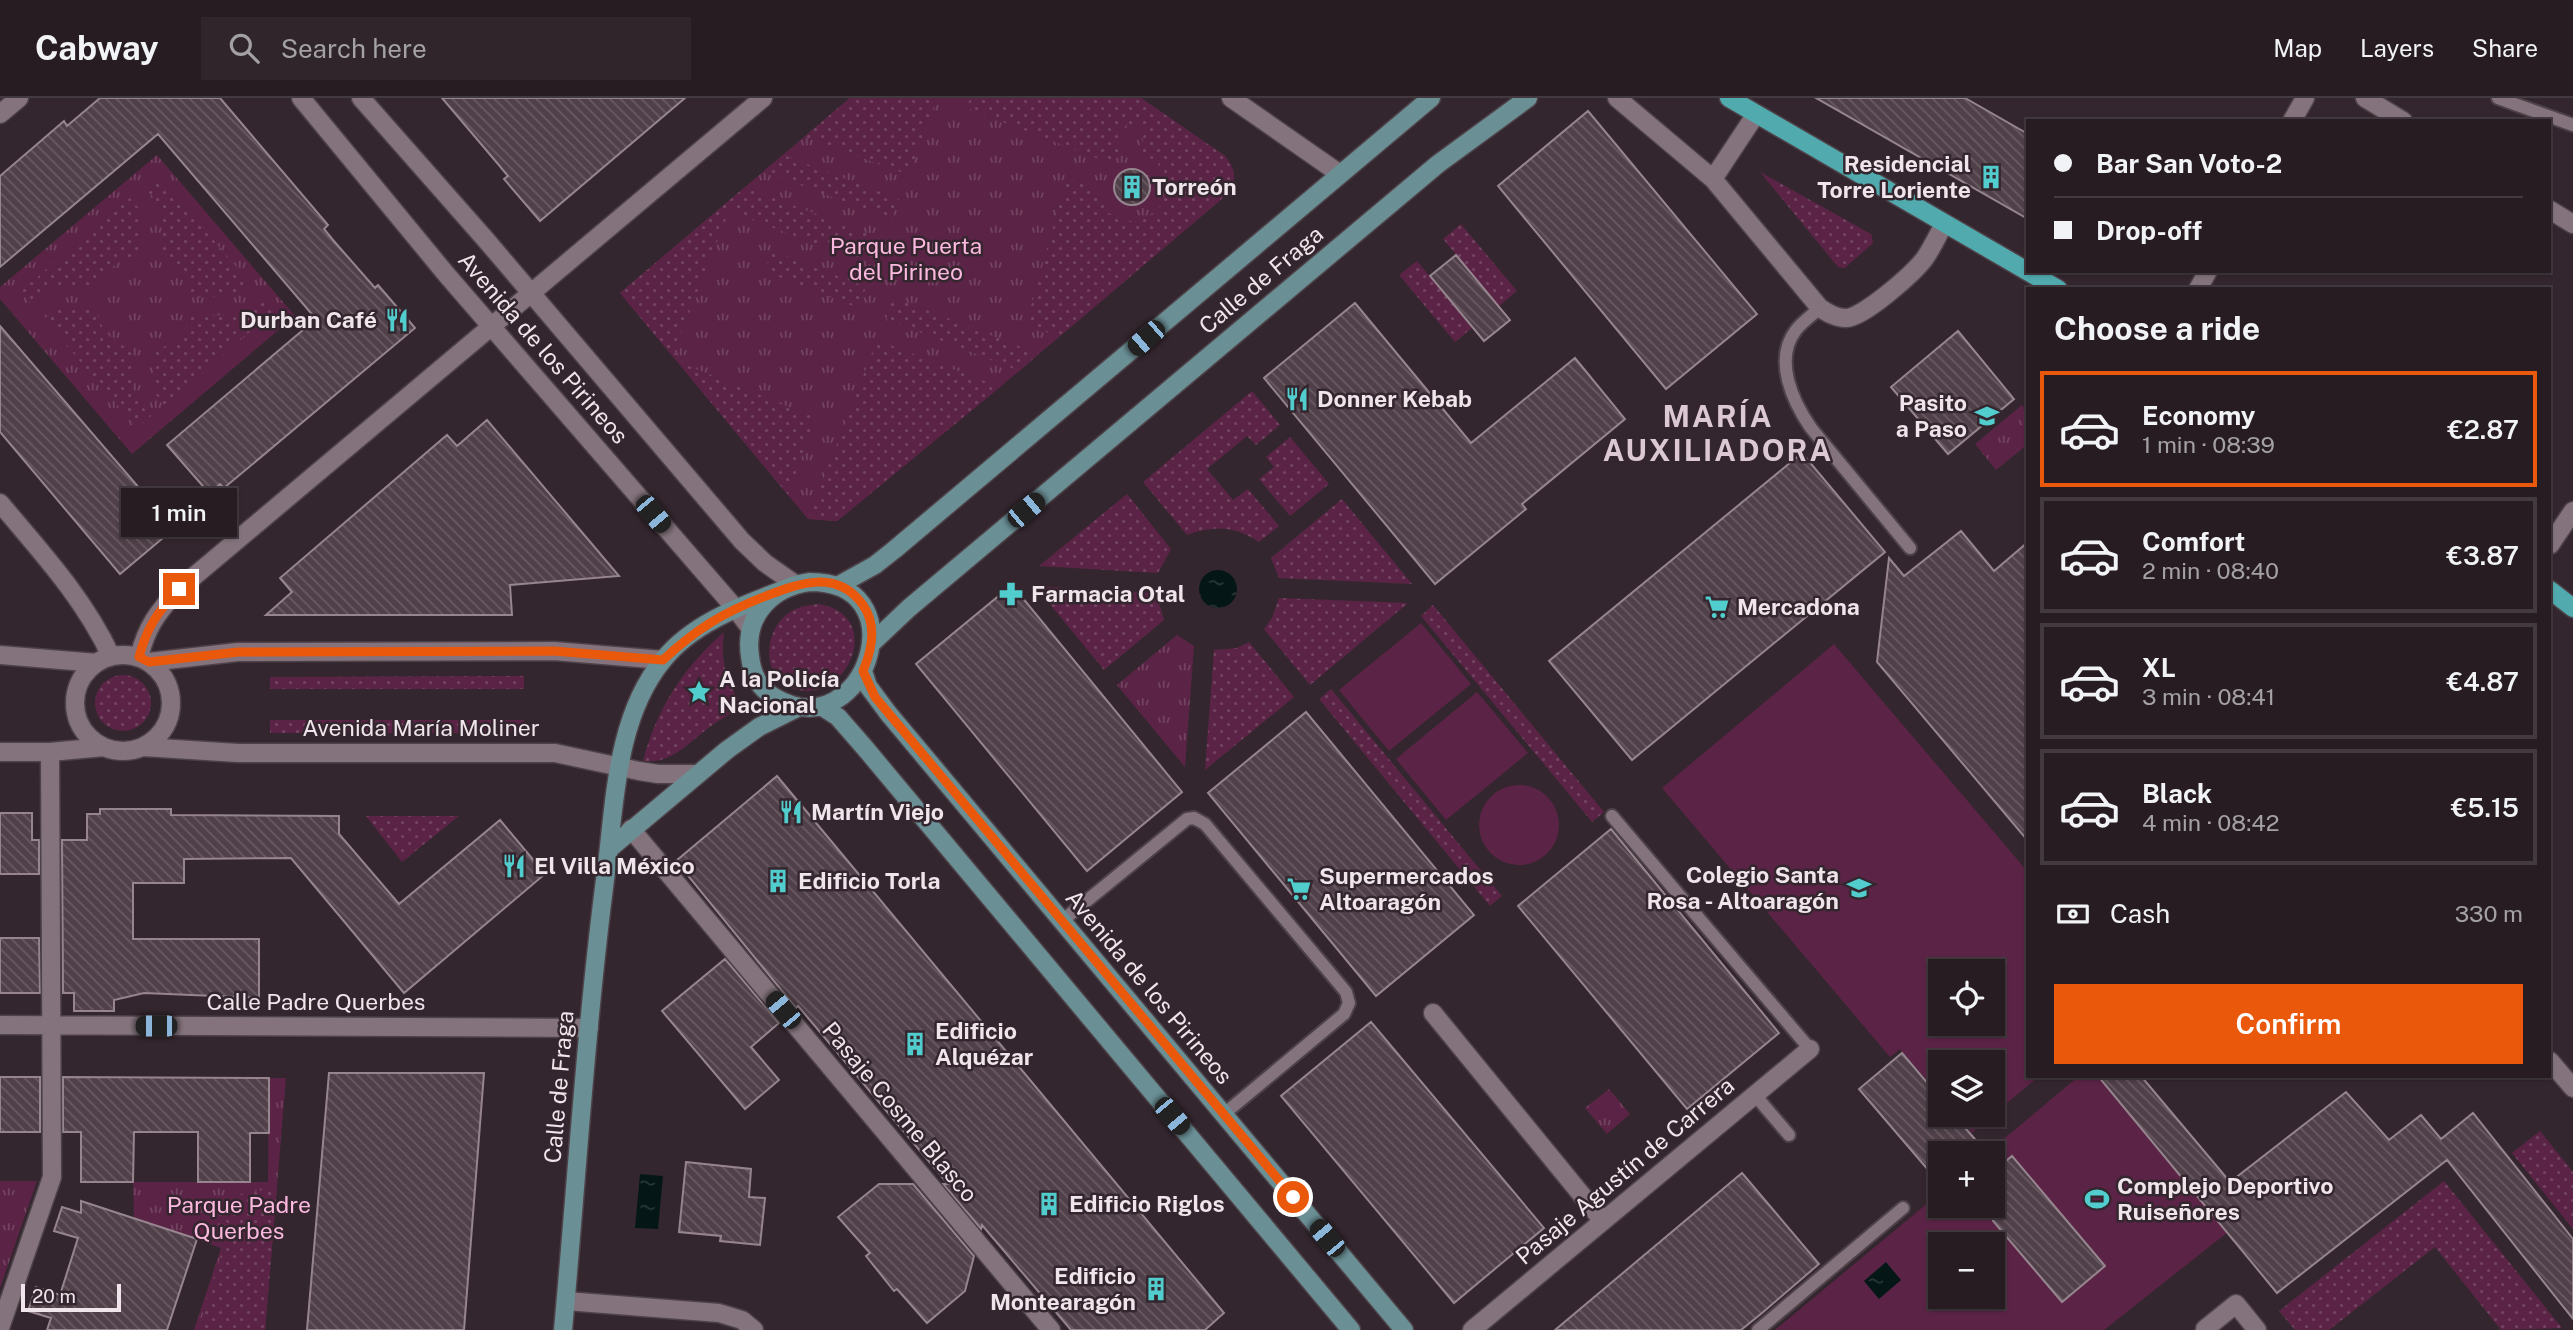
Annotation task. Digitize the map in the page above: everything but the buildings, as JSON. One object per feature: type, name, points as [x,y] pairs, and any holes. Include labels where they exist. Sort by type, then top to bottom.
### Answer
[{"type":"main road","name":"Calle de Fraga","points":[[839,585],[875,565],[894,550],[1431,98]]},
{"type":"main road","name":"Calle de Fraga","points":[[872,643],[909,608],[1438,164],[1528,98]]},
{"type":"main road","points":[[1729,98],[2026,271]]},
{"type":"main road","points":[[2030,273],[2054,287]]},
{"type":"main road","points":[[824,582],[839,585],[856,596],[866,609],[871,625],[872,643],[863,671],[849,690],[821,706],[799,707],[780,701],[758,683],[751,666],[751,629],[757,614],[767,601],[787,587],[824,582]]},
{"type":"main road","name":"Calle de Fraga","points":[[563,1330],[596,953],[620,767],[628,731],[638,702],[663,660],[685,639],[711,620],[787,587]]},
{"type":"main road","points":[[2551,591],[2573,608]]},
{"type":"main road","name":"Avenida de los Pirineos","points":[[863,671],[868,686],[888,713],[1404,1330]]},
{"type":"main road","points":[[821,706],[838,717],[865,748],[1351,1330]]},
{"type":"main road","points":[[609,849],[759,727],[799,707]]},
{"type":"street","points":[[0,114],[19,98]]},
{"type":"street","name":"Avenida de los Pirineos","points":[[301,98],[446,274],[751,629]]},
{"type":"street","name":"Avenida de los Pirineos","points":[[361,98],[741,541],[787,587]]},
{"type":"street","points":[[104,660],[81,680],[76,692],[77,719],[83,730],[104,747],[116,751],[130,751],[143,747],[163,730],[172,706],[165,680],[144,660],[145,632],[179,589],[763,98]]},
{"type":"street","points":[[1231,98],[1340,174]]},
{"type":"street","points":[[1617,98],[1713,179],[1820,308],[1832,316],[1846,318],[1859,315],[1918,266],[1944,224]]},
{"type":"street","points":[[2293,119],[2305,98]]},
{"type":"street","points":[[2365,98],[2400,119]]},
{"type":"street","points":[[1713,179],[1756,114]]},
{"type":"street","points":[[2551,211],[2573,224]]},
{"type":"street","points":[[0,503],[75,592],[96,624],[104,660]]},
{"type":"street","points":[[2551,544],[2573,511]]},
{"type":"street","points":[[0,655],[144,660],[238,652],[554,651],[663,660]]},
{"type":"street","points":[[0,752],[50,752],[104,747]]},
{"type":"street","name":"Avenida María Moliner","points":[[143,747],[238,752],[555,752],[659,774],[698,774]]},
{"type":"street","points":[[0,1328],[52,1177],[50,752]]},
{"type":"street","name":"Pasaje Cosme Blasco","points":[[631,829],[1051,1330]]},
{"type":"street","points":[[1433,1013],[1603,1221]]},
{"type":"street","name":"Calle Padre Querbes","points":[[0,1025],[589,1028]]},
{"type":"street","name":"Pasaje Agustín de Carrera","points":[[1472,1330],[1810,1049]]},
{"type":"street","points":[[2551,1061],[2573,1088]]},
{"type":"street","points":[[565,1301],[719,1313],[741,1320],[754,1330]]},
{"type":"street","points":[[2205,1329],[2236,1304],[2257,1330]]},
{"type":"lane","points":[[2498,98],[2573,125]]},
{"type":"lane","points":[[1820,308],[1795,331],[1788,344],[1788,376],[1792,393],[1811,428],[1910,548]]},
{"type":"lane","points":[[1612,816],[1810,1049]]},
{"type":"lane","points":[[1062,921],[1187,819],[1194,818],[1206,824],[1346,992],[1349,1003],[1344,1014],[1224,1115]]},
{"type":"lane","points":[[1755,1095],[1789,1135]]},
{"type":"lane","points":[[1758,1330],[1903,1208]]},
{"type":"green space","name":"Parque Puerta del Pirineo","points":[[850,98],[1141,98],[1225,156],[1231,164],[1234,177],[1231,191],[837,521],[808,519],[620,293]]},
{"type":"green space","points":[[850,98],[938,98],[909,175],[804,137]]},
{"type":"green space","points":[[970,98],[1141,98],[1225,156],[1234,172],[1231,191],[1059,337],[1026,324],[1067,177],[1097,188],[1108,213],[1133,222],[1158,211],[1168,186],[1157,161],[1138,153],[1143,131],[1137,124],[1128,124],[1121,130],[1126,154],[1107,162],[967,108]]},
{"type":"green space","points":[[157,155],[295,316],[132,454],[0,299],[0,287]]},
{"type":"green space","points":[[783,155],[899,199],[892,220],[764,171]]},
{"type":"green space","points":[[1760,172],[1871,234],[1873,243],[1845,268],[1838,267]]},
{"type":"green space","points":[[158,175],[251,284],[237,296],[192,297],[183,273],[162,257],[162,207],[144,187]]},
{"type":"green space","points":[[745,187],[884,240],[874,266],[729,211],[674,352],[684,364],[816,418],[788,495],[620,293]]},
{"type":"green space","points":[[130,198],[142,212],[142,255],[128,258],[116,265],[98,287],[53,288],[32,305],[20,292]]},
{"type":"green space","points":[[1461,224],[1517,291],[1499,306],[1443,239]]},
{"type":"green space","points":[[773,251],[866,287],[858,308],[764,271]]},
{"type":"green space","points":[[1417,261],[1472,328],[1455,342],[1399,275]]},
{"type":"green space","points":[[893,297],[1039,354],[1019,371],[886,319]]},
{"type":"green space","points":[[263,298],[274,311],[164,405],[153,391],[153,350],[177,339],[191,316],[242,315]]},
{"type":"green space","points":[[58,307],[96,307],[100,322],[108,334],[133,350],[133,396],[151,416],[137,428],[44,319]]},
{"type":"green space","points":[[877,340],[1000,387],[837,521],[808,519]]},
{"type":"green space","points":[[1252,391],[1280,425],[1256,445],[1247,436],[1207,469],[1233,500],[1248,489],[1279,526],[1259,542],[1233,530],[1224,529],[1187,535],[1143,482]]},
{"type":"green space","points":[[2022,405],[2026,410],[2026,446],[1996,470],[1975,444]]},
{"type":"green space","points":[[1290,437],[1329,484],[1290,516],[1259,479],[1274,467],[1266,457]]},
{"type":"green space","points":[[1127,494],[1171,549],[1158,573],[1039,566]]},
{"type":"green space","points":[[1342,499],[1412,584],[1279,578],[1271,558]]},
{"type":"green space","points":[[1035,586],[1156,593],[1164,620],[1104,670]]},
{"type":"green space","points":[[1279,598],[1408,603],[1310,685],[1264,629],[1272,618]]},
{"type":"green space","points":[[818,604],[839,611],[851,624],[855,640],[852,656],[843,672],[831,684],[814,690],[795,689],[776,676],[769,655],[770,643],[773,632],[787,614]]},
{"type":"green space","points":[[1433,605],[1604,812],[1592,822],[1421,616]]},
{"type":"green space","points":[[1421,623],[1471,684],[1389,751],[1339,690]]},
{"type":"green space","points":[[724,632],[726,671],[732,689],[743,706],[671,756],[643,761],[656,724],[673,690],[696,660]]},
{"type":"green space","points":[[1177,635],[1194,646],[1185,767],[1117,685]]},
{"type":"green space","points":[[1249,642],[1294,697],[1205,770],[1214,650],[1237,648]]},
{"type":"green space","points":[[1834,644],[2026,870],[2026,1078],[2037,1078],[2005,1105],[2005,1050],[1928,1050],[1928,1082],[1900,1049],[1890,1057],[1662,788]]},
{"type":"green space","points":[[123,675],[134,677],[143,683],[149,692],[149,714],[143,723],[134,729],[123,731],[112,729],[103,723],[97,714],[95,703],[97,692],[103,683],[112,677]]},
{"type":"green space","points":[[524,676],[524,689],[270,689],[270,677]]},
{"type":"green space","points":[[1331,689],[1502,896],[1490,906],[1319,699]]},
{"type":"green space","points":[[1477,692],[1528,753],[1446,820],[1396,759]]},
{"type":"green space","points":[[270,720],[524,720],[524,733],[270,733]]},
{"type":"green space","points":[[1519,785],[1534,788],[1547,797],[1556,810],[1559,825],[1556,840],[1547,853],[1534,862],[1519,865],[1504,862],[1491,853],[1482,840],[1479,825],[1482,810],[1491,797],[1504,788]]},
{"type":"green space","points":[[366,816],[459,816],[402,862]]},
{"type":"green space","name":"Parque Padre Querbes","points":[[269,1078],[286,1078],[265,1330],[194,1330],[221,1248],[134,1218],[133,1182],[268,1182]]},
{"type":"green space","name":"Complejo Deportivo Ruiseñores","points":[[2077,1078],[2100,1078],[2228,1232],[2104,1330],[1775,1330],[1928,1203],[1928,1218],[2005,1218],[2005,1141],[2001,1141]]},
{"type":"green space","points":[[1609,1089],[1630,1114],[1607,1134],[1585,1108]]},
{"type":"green space","points":[[1967,1127],[1979,1127],[1972,1133]]},
{"type":"green space","points":[[2540,1131],[2573,1172],[2573,1229],[2512,1153]]},
{"type":"green space","points":[[0,1181],[37,1181],[0,1288]]},
{"type":"green space","points":[[2444,1181],[2562,1328],[2501,1330],[2435,1247],[2329,1330],[2295,1330],[2279,1311]]},
{"type":"green space","points":[[277,1188],[265,1330],[198,1330],[230,1225],[221,1217],[187,1203]]},
{"type":"water","points":[[1218,570],[1231,576],[1237,589],[1231,602],[1218,608],[1205,602],[1199,589],[1205,576]]},
{"type":"water","points":[[640,1174],[663,1176],[658,1229],[635,1228]]},
{"type":"water","points":[[1886,1262],[1901,1280],[1879,1299],[1864,1281]]},
{"type":"place","name":"Residencial Torre Loriente","points":[[1991,177]]},
{"type":"place","name":"Torreón","points":[[1132,187]]},
{"type":"place","name":"Durban Café","points":[[397,320]]},
{"type":"place","name":"Donner Kebab","points":[[1297,399]]},
{"type":"place","name":"Pasito a Paso","points":[[1987,416]]},
{"type":"place","name":"Farmacia Otal","points":[[1011,594]]},
{"type":"place","name":"Mercadona","points":[[1717,607]]},
{"type":"place","name":"A la Policía Nacional","points":[[699,692]]},
{"type":"place","name":"Martín Viejo","points":[[791,812]]},
{"type":"place","name":"El Villa México","points":[[514,866]]},
{"type":"place","name":"Edificio Torla","points":[[778,881]]},
{"type":"place","name":"Colegio Santa Rosa - Altoaragón","points":[[1859,888]]},
{"type":"place","name":"Supermercados Altoaragón","points":[[1299,889]]},
{"type":"place","name":"Edificio Alquézar","points":[[915,1044]]},
{"type":"place","name":"Complejo Deportivo Ruiseñores","points":[[2097,1199]]},
{"type":"place","name":"Edificio Riglos","points":[[1049,1204]]},
{"type":"place","name":"Edificio Montearagón","points":[[1156,1289]]},
{"type":"district","name":"MARÍA AUXILIADORA","points":[[1718,434]]},
{"type":"route","points":[[179,589],[145,632],[139,657],[149,662],[238,652],[554,651],[663,660],[711,620],[735,608],[795,584],[824,582],[839,585],[856,596],[866,609],[871,625],[872,643],[863,671],[875,697],[1293,1197]]}]
